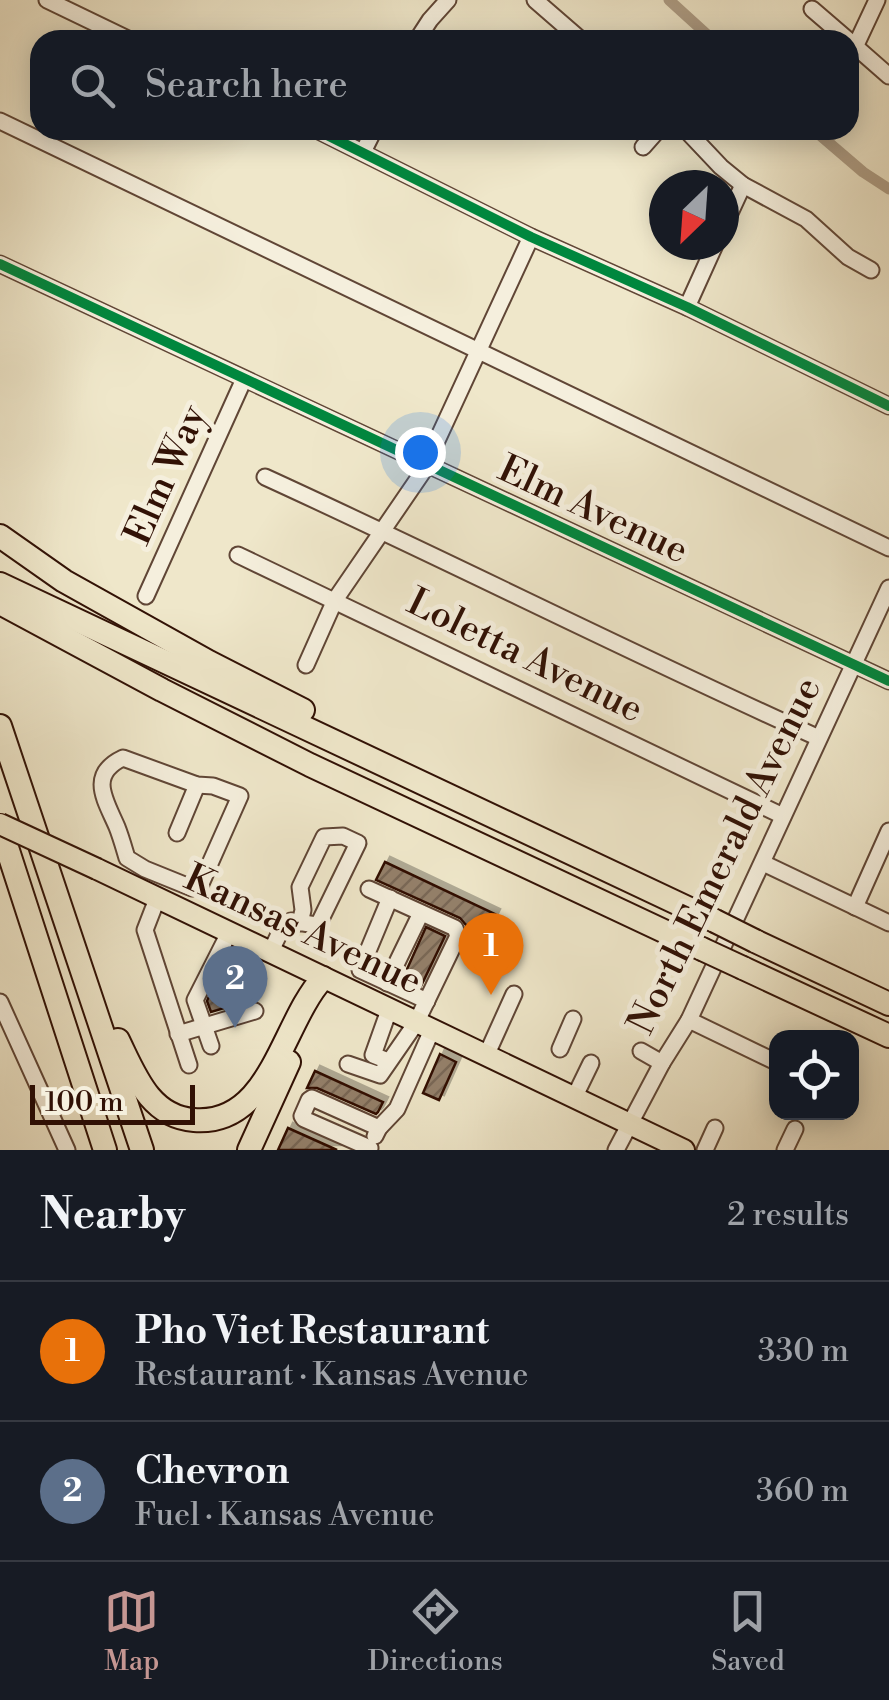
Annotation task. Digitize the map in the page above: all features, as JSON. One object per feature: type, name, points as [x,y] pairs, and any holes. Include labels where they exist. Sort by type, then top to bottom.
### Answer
[{"type":"highway","points":[[0,536],[54,575],[145,626],[576,854]]},
{"type":"highway","points":[[0,584],[64,626],[310,765],[889,1036]]},
{"type":"highway","points":[[0,603],[64,626],[576,854],[889,1004]]},
{"type":"highway","points":[[0,726],[142,1150]]},
{"type":"highway","points":[[0,825],[105,1150]]},
{"type":"highway","points":[[77,954],[138,1082],[157,1106],[188,1120],[218,1119],[250,1099],[309,993],[323,978]]},
{"type":"highway","points":[[249,1150],[319,998],[323,978]]},
{"type":"main road","name":"Kansas Avenue","points":[[0,825],[97,869],[140,879],[157,900],[684,1150]]},
{"type":"street","points":[[48,0],[110,30]]},
{"type":"street","points":[[424,30],[448,0]]},
{"type":"street","points":[[535,0],[569,30]]},
{"type":"street","points":[[859,30],[877,0]]},
{"type":"street","points":[[812,9],[836,30]]},
{"type":"street","points":[[859,50],[889,76]]},
{"type":"street","points":[[0,120],[30,134]]},
{"type":"street","points":[[42,140],[889,548]]},
{"type":"street","points":[[338,140],[531,237],[687,306],[889,406]]},
{"type":"street","points":[[363,152],[369,140]]},
{"type":"street","points":[[643,147],[649,140]]},
{"type":"street","points":[[695,140],[743,184],[806,219],[848,258],[871,270]]},
{"type":"street","points":[[739,193],[743,184]]},
{"type":"street","points":[[306,664],[335,600],[426,464],[531,237]]},
{"type":"street","points":[[687,306],[708,260]]},
{"type":"street","name":"Elm Avenue","points":[[0,264],[889,681]]},
{"type":"street","name":"Elm Way","points":[[146,596],[244,380]]},
{"type":"street","points":[[265,478],[818,738]]},
{"type":"street","name":"Loletta Avenue","points":[[238,555],[783,816]]},
{"type":"street","name":"North Emerald Avenue","points":[[616,1150],[689,1020],[889,588]]},
{"type":"street","points":[[123,758],[240,796],[200,886],[140,879],[127,858],[101,790],[112,763],[123,758]]},
{"type":"street","points":[[177,832],[197,785]]},
{"type":"street","points":[[855,906],[889,834]]},
{"type":"street","points":[[270,953],[282,928],[291,921],[300,923],[316,925],[320,921],[358,843],[344,836],[324,838],[300,887],[300,923]]},
{"type":"street","points":[[763,863],[889,923]]},
{"type":"street","points":[[370,889],[455,928],[458,936],[426,1001],[424,1026],[397,1109],[379,1128],[369,1149],[302,1116],[312,1098],[379,1128]]},
{"type":"street","points":[[390,898],[360,970],[426,1001]]},
{"type":"street","points":[[157,900],[144,930],[189,1065]]},
{"type":"street","points":[[387,983],[422,913]]},
{"type":"street","points":[[211,1046],[195,1000],[229,934]]},
{"type":"street","points":[[486,1056],[514,994]]},
{"type":"street","points":[[0,1002],[67,1150]]},
{"type":"street","points":[[388,1061],[374,1055],[389,1010]]},
{"type":"street","points":[[178,1034],[256,1011]]},
{"type":"street","points":[[560,1049],[573,1019]]},
{"type":"street","points":[[689,1020],[769,1059]]},
{"type":"street","points":[[348,1064],[380,1075],[388,1061],[424,1026]]},
{"type":"street","points":[[641,1051],[662,1063]]},
{"type":"street","points":[[574,1098],[590,1064]]},
{"type":"street","points":[[705,1150],[715,1128]]},
{"type":"street","points":[[785,1150],[794,1128]]},
{"type":"building","points":[[385,862],[495,914],[485,934],[460,918],[376,880]]},
{"type":"building","points":[[426,927],[445,936],[421,986],[403,978]]},
{"type":"building","points":[[242,984],[248,1001],[211,1012],[207,1001],[210,994]]},
{"type":"building","points":[[440,1054],[456,1062],[439,1100],[423,1093]]},
{"type":"building","points":[[315,1071],[383,1102],[378,1112],[317,1088],[307,1088]]},
{"type":"building","points":[[288,1128],[337,1150],[278,1150]]},
{"type":"waterway","points":[[669,0],[702,30]]},
{"type":"waterway","points":[[826,140],[889,189]]},
{"type":"cycle path","points":[[337,140],[531,237],[687,307],[889,406]]},
{"type":"cycle path","points":[[0,264],[889,681]]},
{"type":"place","name":"Pho Viet Restaurant","points":[[491,995]]},
{"type":"place","name":"Chevron","points":[[235,1028]]}]
